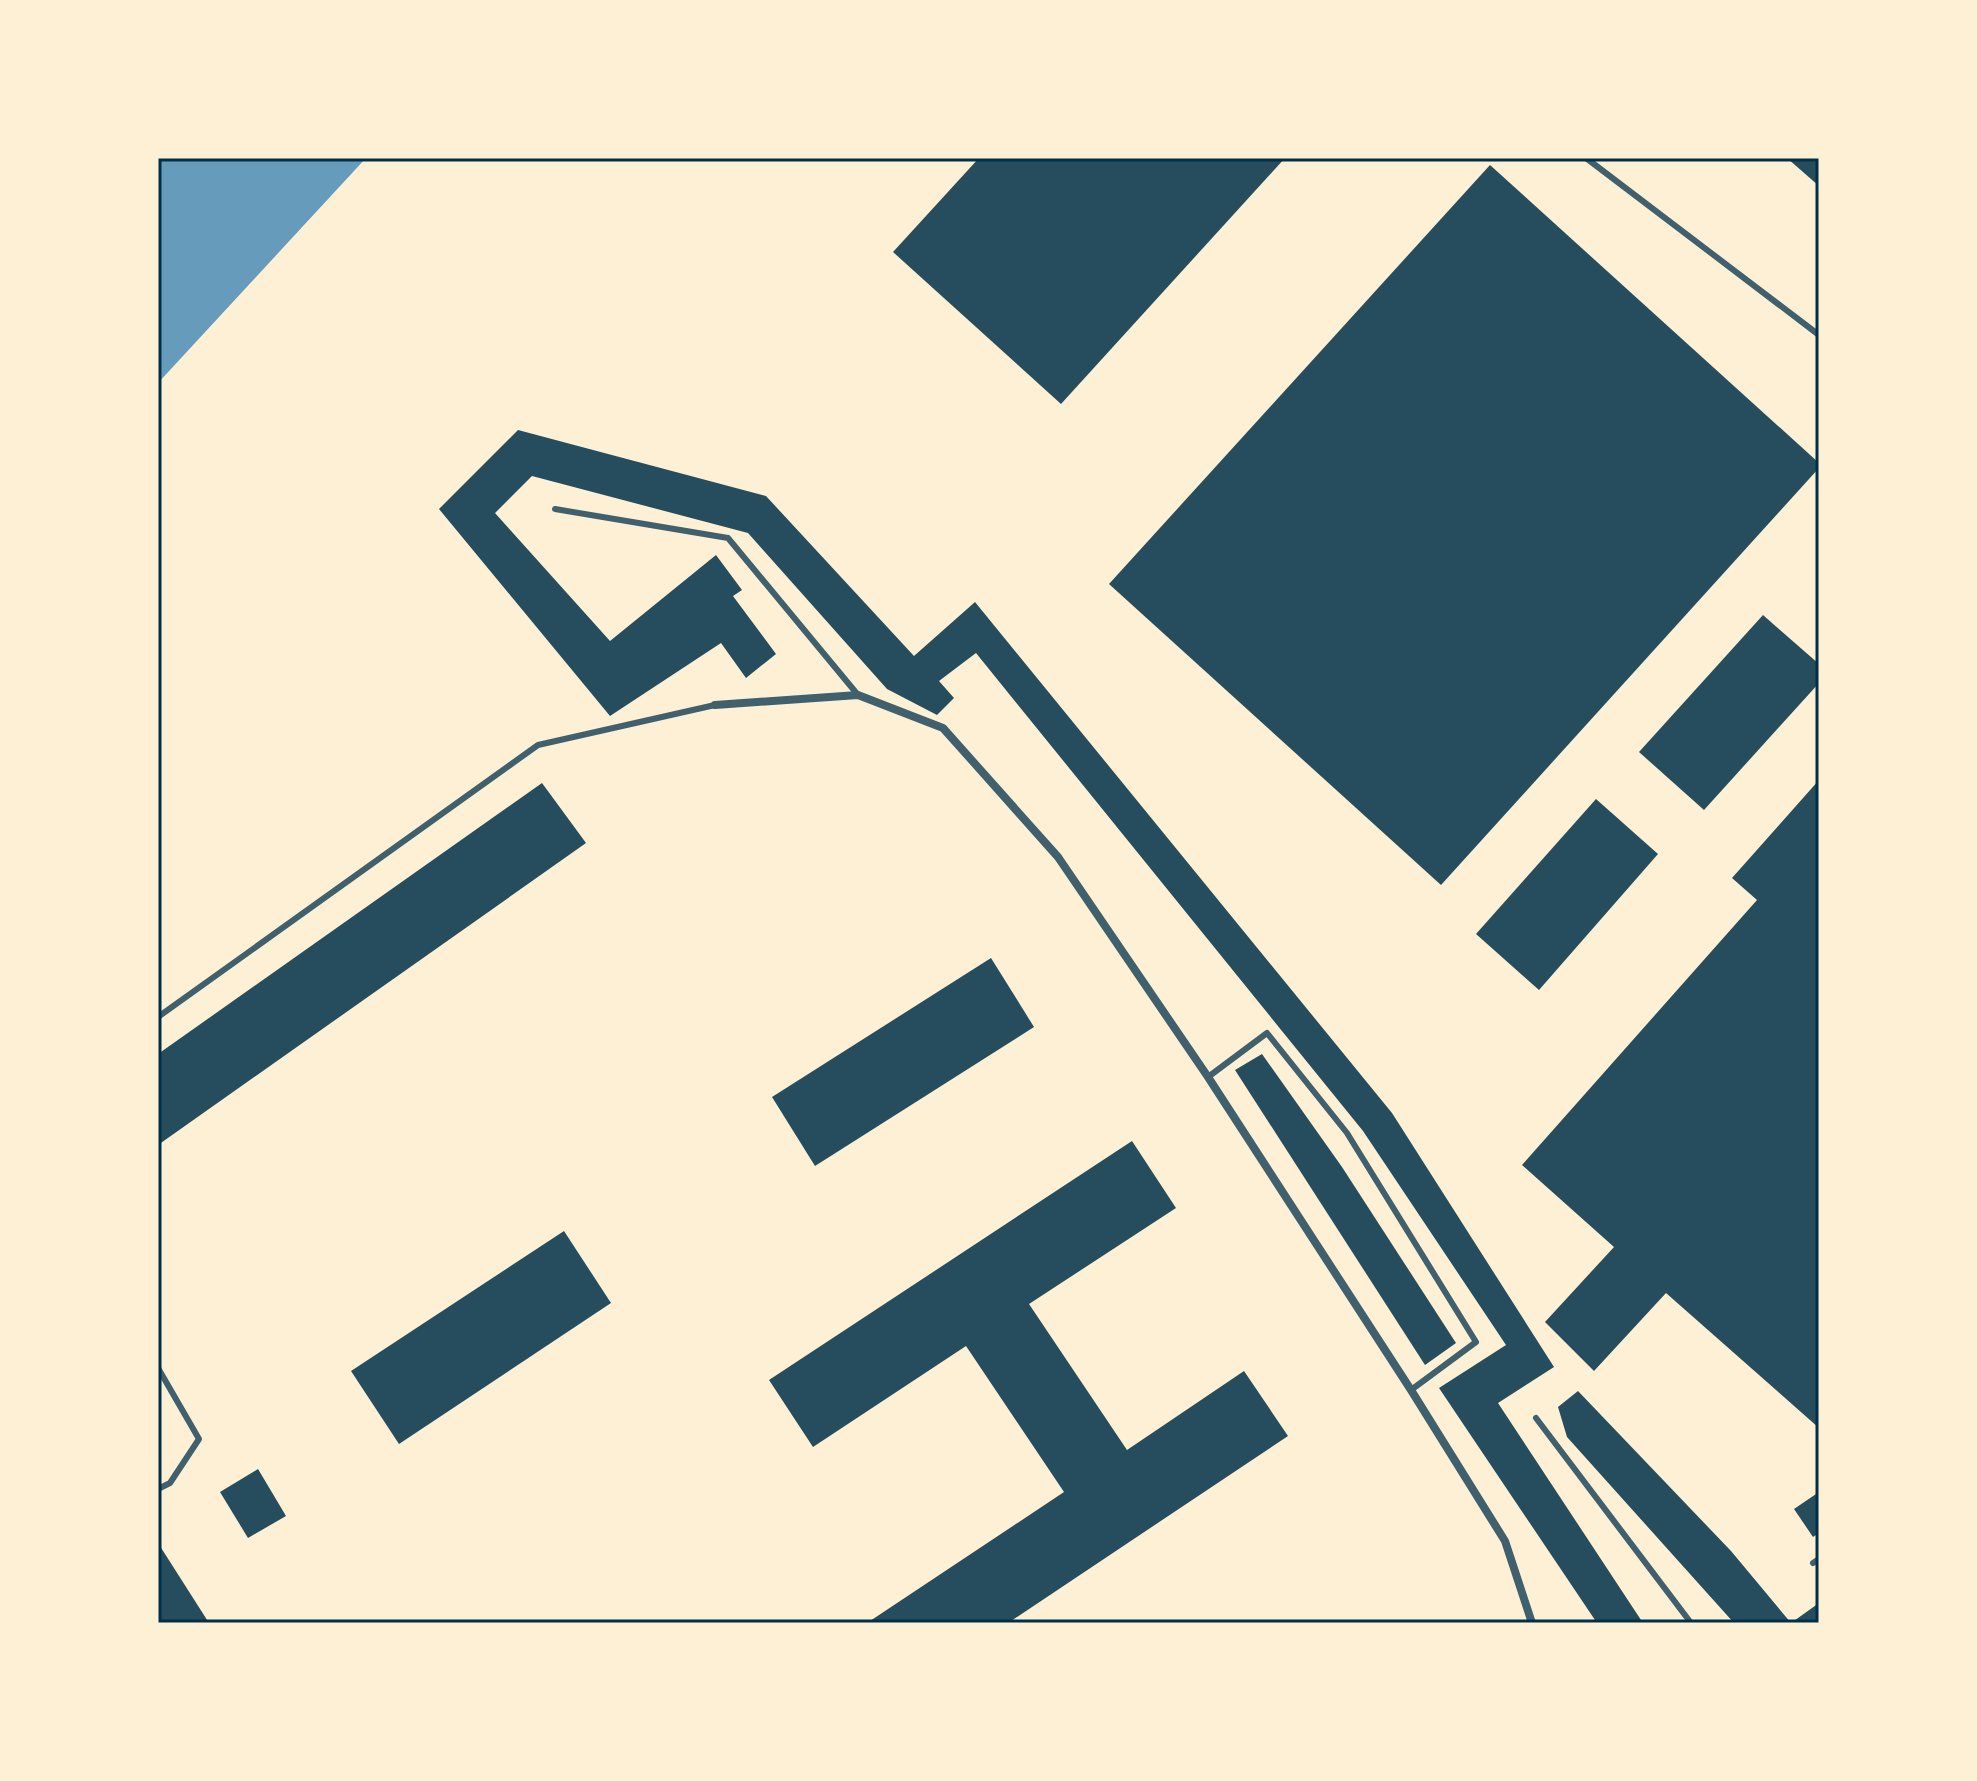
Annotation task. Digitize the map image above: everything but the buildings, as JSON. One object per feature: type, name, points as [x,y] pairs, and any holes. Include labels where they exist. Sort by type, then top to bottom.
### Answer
[{"type":"street","points":[[715,705],[858,695],[943,728],[1058,857],[1208,1077],[1505,1541],[1532,1623]]},
{"type":"lane","points":[[1586,158],[1819,335]]},
{"type":"lane","points":[[555,509],[728,538],[858,695]]},
{"type":"lane","points":[[158,1017],[538,745],[715,705]]},
{"type":"lane","points":[[1208,1077],[1267,1033],[1347,1133],[1476,1342],[1411,1390]]},
{"type":"lane","points":[[158,1368],[199,1439],[170,1483],[158,1489]]},
{"type":"lane","points":[[1536,1418],[1691,1623]]},
{"type":"water","points":[[158,158],[366,158],[158,383]]}]
